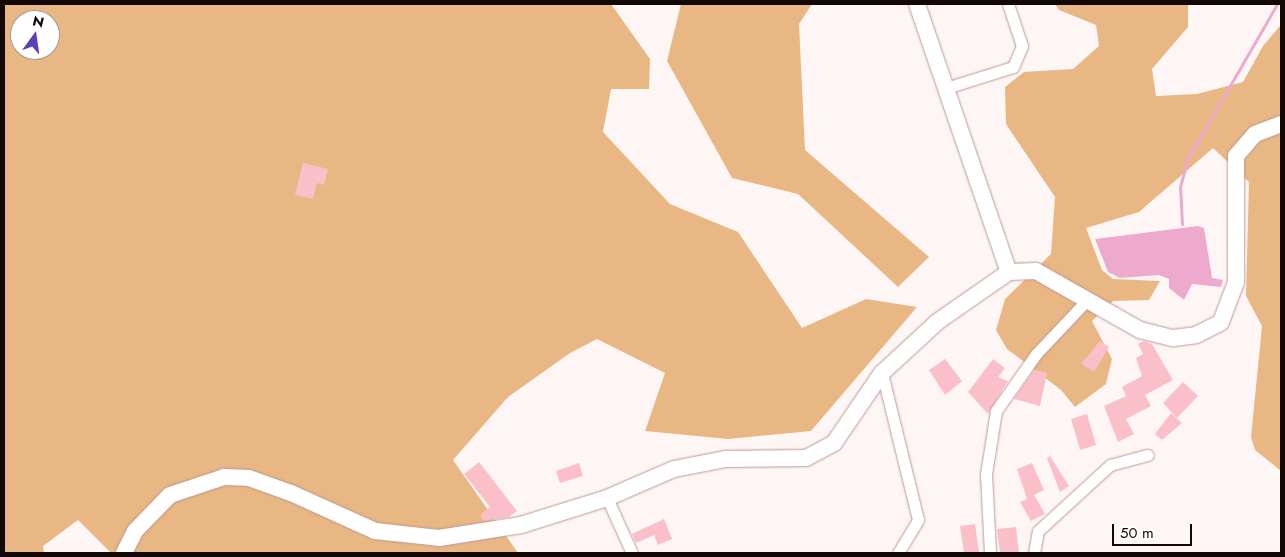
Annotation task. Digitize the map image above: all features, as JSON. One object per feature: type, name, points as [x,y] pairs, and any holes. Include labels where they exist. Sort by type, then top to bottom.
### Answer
[{"type":"street","points":[[917,4],[1009,272]]},
{"type":"street","points":[[946,88],[1013,67],[1022,46],[1008,4]]},
{"type":"street","points":[[124,553],[135,531],[170,495],[224,477],[249,478],[354,523],[414,538],[470,536],[607,498],[683,468],[726,459],[806,458],[834,443],[882,373],[937,322],[1009,272],[1036,271],[1140,330],[1173,338],[1196,336],[1221,322],[1236,282],[1236,156],[1255,134],[1281,124]]},
{"type":"street","points":[[990,553],[986,474],[996,411],[1036,354],[1087,300]]},
{"type":"street","points":[[882,373],[918,520],[898,553]]},
{"type":"street","points":[[1034,553],[1038,531],[1110,464],[1148,455]]},
{"type":"street","points":[[607,498],[632,553]]},
{"type":"shaded area","points":[[4,4],[611,4],[650,59],[649,89],[611,89],[603,132],[670,204],[738,232],[802,328],[866,299],[917,307],[811,431],[728,439],[645,431],[665,373],[597,339],[570,353],[508,397],[453,460],[518,553],[111,553],[78,520],[43,546],[44,553],[4,553]]},
{"type":"shaded area","points":[[681,4],[812,4],[799,24],[805,150],[929,257],[898,287],[798,194],[732,178],[667,61]]},
{"type":"shaded area","points":[[1055,4],[1188,4],[1188,27],[1152,69],[1156,96],[1197,94],[1243,82],[1263,46],[1281,25],[1281,471],[1255,450],[1251,437],[1262,326],[1246,296],[1249,182],[1213,148],[1139,212],[1086,228],[1102,270],[1113,279],[1160,281],[1149,300],[1113,301],[1092,321],[1112,359],[1106,384],[1075,407],[1061,390],[1007,349],[996,330],[1005,299],[1051,254],[1055,197],[1006,124],[1005,87],[1024,72],[1073,69],[1099,46],[1096,25],[1059,10]]},
{"type":"shaded area","points":[[1198,226],[1204,228],[1212,278],[1223,280],[1221,287],[1192,284],[1184,300],[1169,288],[1169,279],[1159,275],[1120,278],[1108,272],[1095,239]]},
{"type":"building","points":[[303,163],[328,169],[324,185],[317,183],[313,199],[295,195]]},
{"type":"building","points":[[1100,341],[1109,347],[1094,372],[1081,364]]},
{"type":"building","points":[[1144,341],[1152,344],[1173,380],[1145,395],[1151,406],[1126,419],[1134,434],[1118,442],[1104,406],[1126,396],[1122,387],[1142,376],[1136,358],[1143,354],[1138,344]]},
{"type":"building","points":[[945,359],[962,381],[945,395],[929,370]]},
{"type":"building","points":[[993,359],[1005,368],[998,377],[1008,381],[988,414],[968,392]]},
{"type":"building","points":[[1034,370],[1047,373],[1040,406],[1014,399]]},
{"type":"building","points":[[1183,382],[1198,396],[1177,418],[1163,403]]},
{"type":"building","points":[[1171,413],[1182,423],[1162,440],[1155,434]]},
{"type":"building","points":[[1087,414],[1096,445],[1080,450],[1071,419]]},
{"type":"building","points":[[1050,456],[1069,486],[1060,492],[1047,458]]},
{"type":"building","points":[[479,462],[517,511],[509,517],[484,521],[480,515],[490,507],[464,474]]},
{"type":"building","points":[[579,463],[583,476],[560,483],[556,471]]},
{"type":"building","points":[[1032,463],[1044,490],[1034,495],[1045,514],[1031,521],[1020,502],[1027,499],[1017,469]]},
{"type":"building","points":[[664,519],[672,539],[658,545],[654,535],[636,543],[632,534]]},
{"type":"building","points":[[975,524],[979,552],[964,553],[960,526]]},
{"type":"building","points":[[1016,527],[1019,553],[1000,553],[997,529]]},
{"type":"waterway","points":[[1182,224],[1180,187],[1187,160],[1277,4]]}]
